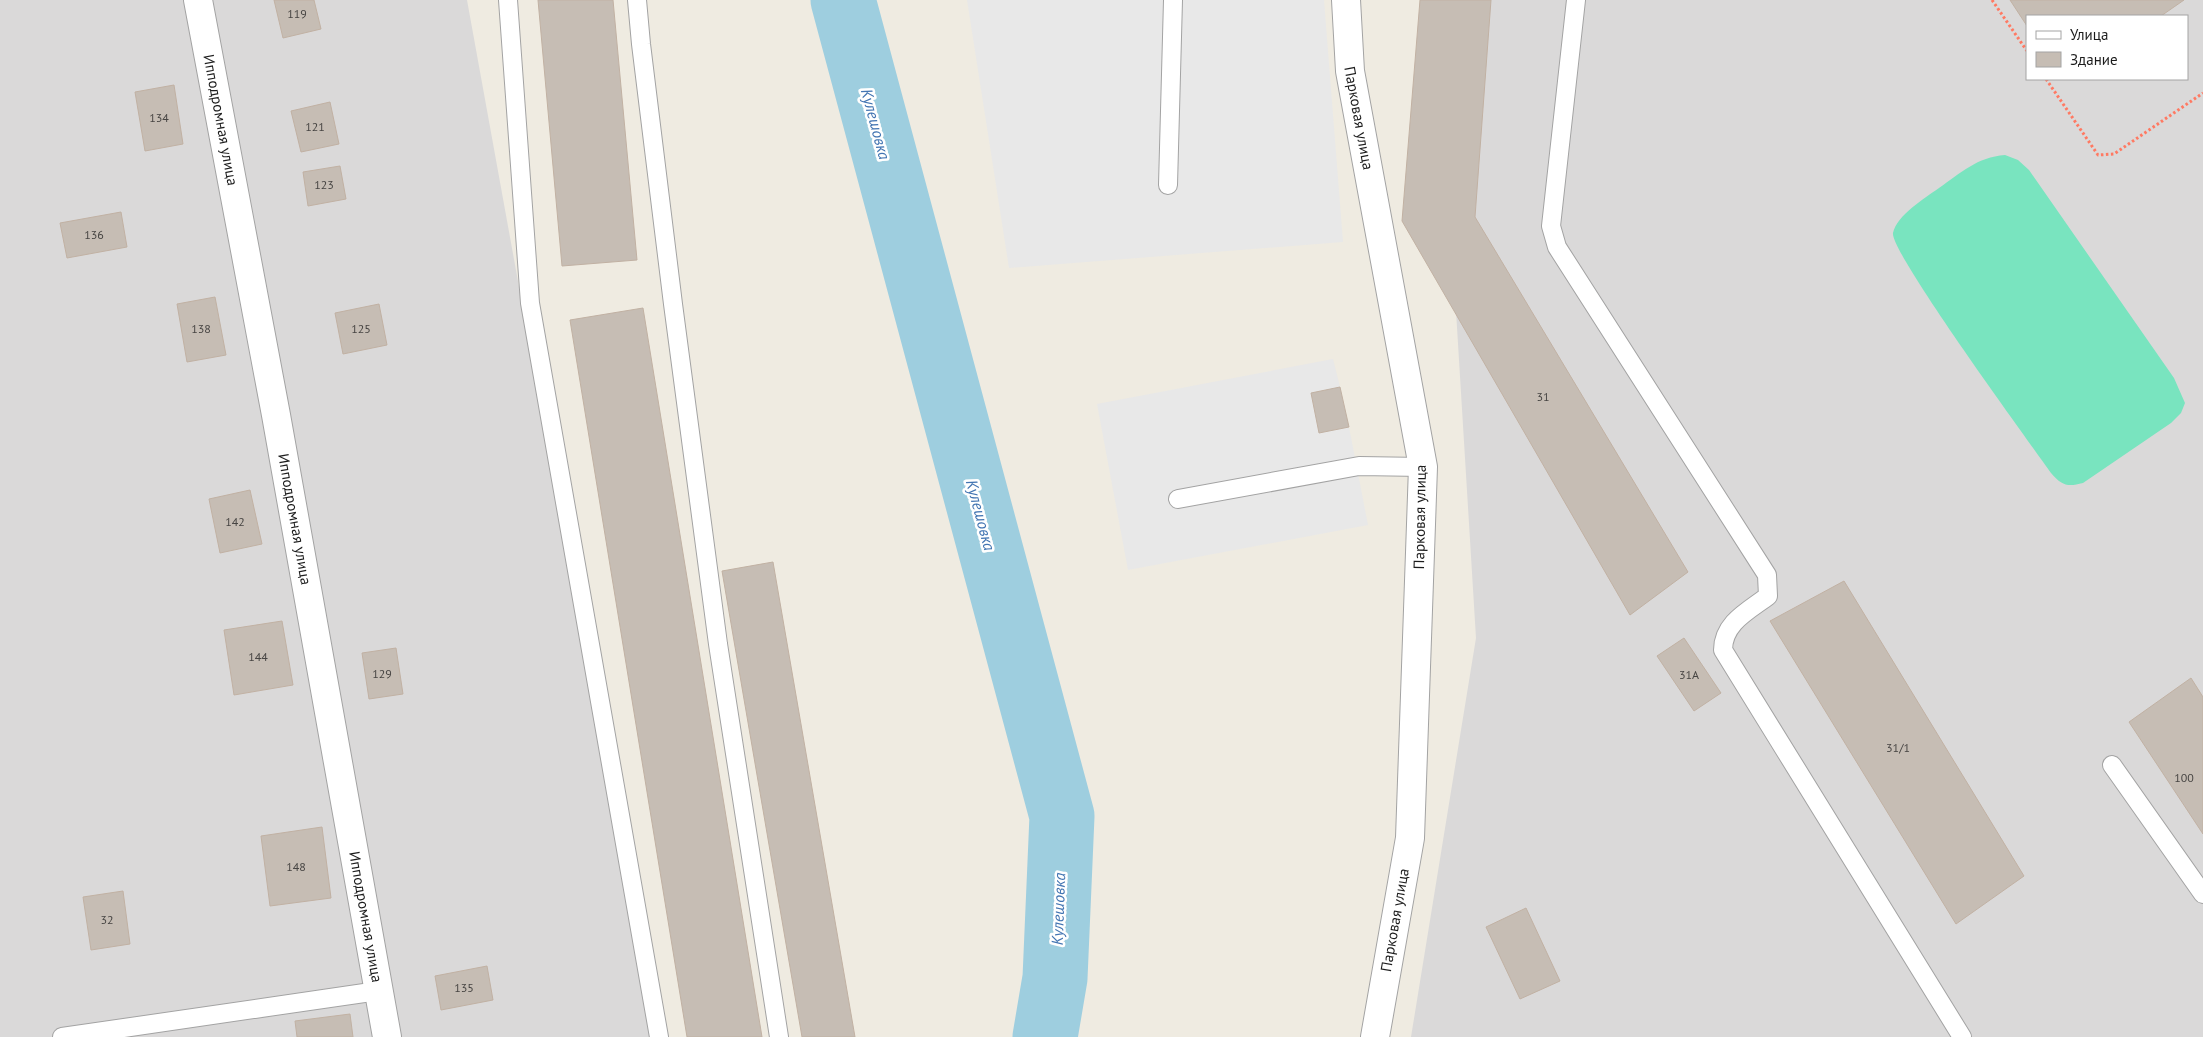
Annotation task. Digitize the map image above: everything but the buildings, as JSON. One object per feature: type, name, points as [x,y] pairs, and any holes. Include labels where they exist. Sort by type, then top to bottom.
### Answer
[{"type":"street","name":"Ипподромная улица","points":[[198,0],[276,415],[387,1037]]},
{"type":"street","name":"Парковая улица","points":[[1346,0],[1350,71],[1423,467],[1410,838],[1375,1037]]},
{"type":"lane","points":[[508,0],[530,303],[659,1037]]},
{"type":"lane","points":[[637,0],[673,304],[717,634],[779,1037]]},
{"type":"lane","points":[[1168,185],[1173,0]]},
{"type":"lane","points":[[1576,0],[1551,226],[1557,247],[1767,575],[1768,596],[1730,625],[1723,638],[1723,650],[1962,1037]]},
{"type":"lane","points":[[1178,499],[1359,466],[1423,467]]},
{"type":"lane","points":[[2112,766],[2203,894]]},
{"type":"lane","points":[[62,1037],[378,991]]},
{"type":"path","points":[[1992,0],[2026,50]]},
{"type":"path","points":[[2047,80],[2098,155],[2114,154],[2203,93]]},
{"type":"shaded area","points":[[0,0],[467,0],[655,1037],[0,1037]]},
{"type":"shaded area","points":[[967,0],[1324,0],[1343,242],[1009,268]]},
{"type":"shaded area","points":[[1437,0],[2203,0],[2203,1037],[1411,1037],[1476,638]]},
{"type":"shaded area","points":[[1333,359],[1340,387],[1311,393],[1319,433],[1349,427],[1368,525],[1128,570],[1097,404]]},
{"type":"green space","points":[[2005,155],[2018,160],[2029,170],[2174,378],[2185,403],[2181,413],[2171,423],[2083,483],[2069,485],[2062,483],[2051,473],[1936,309],[1898,248],[1893,233],[1906,213],[1962,171],[1986,159]]},
{"type":"waterway","name":"Кулешовка","points":[[843,0],[1062,816],[1055,978],[1045,1037]]}]
